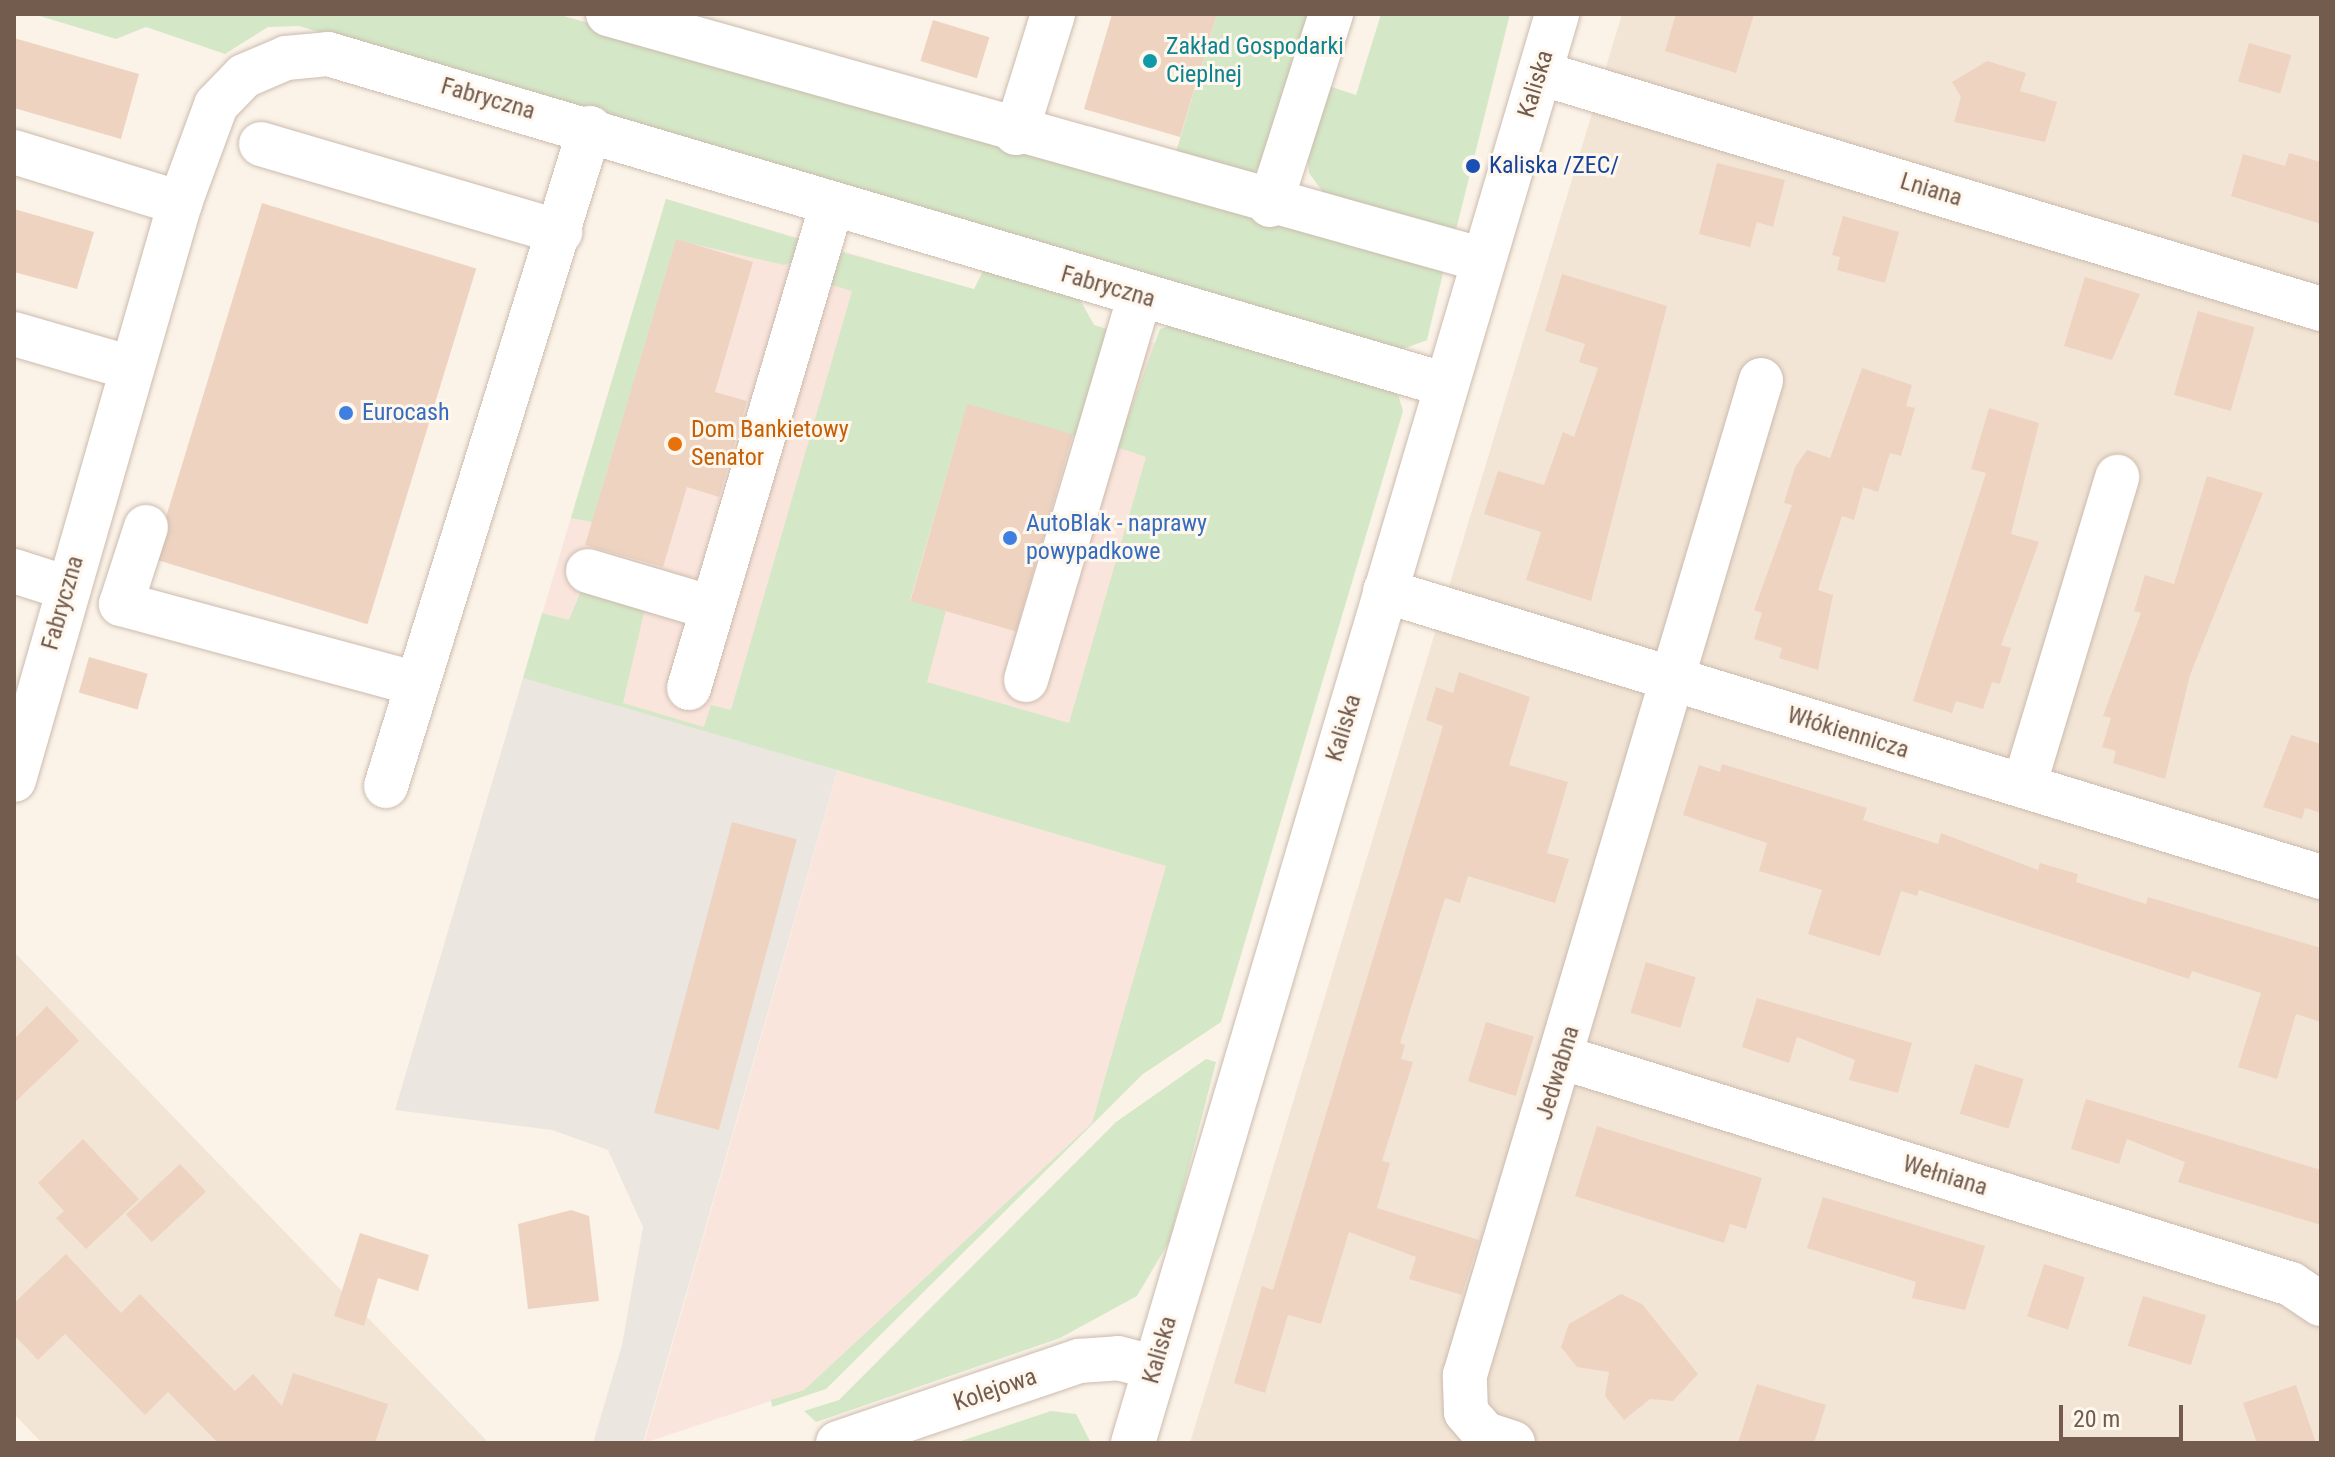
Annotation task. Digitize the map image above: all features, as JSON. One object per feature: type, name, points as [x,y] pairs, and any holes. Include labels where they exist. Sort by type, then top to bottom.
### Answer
[{"type":"street","points":[[608,14],[1270,205],[1483,260]]},
{"type":"street","points":[[1016,133],[1053,14]]},
{"type":"street","points":[[1270,205],[1331,14]]},
{"type":"street","name":"Kaliska","points":[[1133,1443],[1557,14]]},
{"type":"street","name":"Fabryczna","points":[[14,780],[180,203],[216,105],[244,76],[286,58],[328,54],[590,128],[832,204],[1446,385]]},
{"type":"street","name":"Lniana","points":[[1540,73],[2321,309]]},
{"type":"street","points":[[386,786],[590,128]]},
{"type":"street","points":[[261,144],[560,232]]},
{"type":"street","points":[[14,152],[180,203]]},
{"type":"street","points":[[689,688],[832,204]]},
{"type":"street","points":[[1026,680],[1140,296]]},
{"type":"street","points":[[14,334],[131,368]]},
{"type":"street","points":[[1672,678],[1761,380]]},
{"type":"street","points":[[2024,786],[2117,477]]},
{"type":"street","points":[[146,527],[121,604],[417,684]]},
{"type":"street","points":[[14,571],[67,588]]},
{"type":"street","points":[[588,571],[712,608]]},
{"type":"street","name":"Włókiennicza","points":[[1385,591],[2321,877]]},
{"type":"street","name":"Jedwabna","points":[[1513,1443],[1485,1434],[1466,1412],[1465,1375],[1564,1058],[1672,678]]},
{"type":"street","name":"Wełniana","points":[[1564,1058],[2291,1284],[2321,1304]]},
{"type":"street","name":"Kolejowa","points":[[838,1443],[1079,1361],[1118,1358],[1155,1368]]},
{"type":"shaded area","points":[[1622,14],[2321,14],[2321,1443],[1190,1443]]},
{"type":"shaded area","points":[[666,199],[1307,388],[1092,1123],[804,1390],[644,1443],[838,770],[523,678]]},
{"type":"shaded area","points":[[523,678],[838,769],[643,1443],[593,1443],[622,1345],[643,1227],[608,1150],[552,1130],[395,1110]]},
{"type":"shaded area","points":[[14,952],[489,1443],[42,1443],[14,1414]]},
{"type":"green space","points":[[33,14],[557,14],[1444,269],[1427,340],[1403,349],[299,26],[268,27],[225,54],[146,27],[116,39]]},
{"type":"green space","points":[[1217,14],[1313,14],[1263,162],[1248,178],[1170,172]]},
{"type":"green space","points":[[1381,14],[1510,14],[1456,230],[1331,203],[1309,173],[1306,141],[1323,84],[1356,95]]},
{"type":"green space","points":[[666,199],[805,241],[795,261],[784,265],[676,240],[592,522],[571,518]]},
{"type":"green space","points":[[842,252],[974,289],[986,265],[1079,298],[1094,325],[1110,330],[1080,437],[967,405],[910,600],[946,611],[927,682],[1069,723],[1146,457],[1117,447],[1160,329],[1176,324],[1397,391],[1403,411],[1221,1022],[1143,1074],[826,1389],[772,1407],[771,1400],[804,1390],[1092,1123],[1166,866],[523,678],[542,613],[569,620],[581,591],[645,608],[623,703],[704,727],[711,705],[731,710],[852,291],[825,283]]},
{"type":"green space","points":[[1206,1059],[1216,1062],[1170,1240],[1137,1296],[1060,1338],[816,1422],[804,1411],[839,1400],[1116,1122]]},
{"type":"green space","points":[[1051,1411],[1076,1414],[1091,1443],[955,1443]]},
{"type":"building","name":"Zakład Gospodarki Cieplnej","points":[[1112,14],[1217,14],[1180,137],[1084,109]]},
{"type":"building","points":[[1676,14],[1754,14],[1736,73],[1665,51]]},
{"type":"building","points":[[933,20],[989,37],[977,78],[920,61]]},
{"type":"building","points":[[14,38],[139,74],[121,139],[14,108]]},
{"type":"building","points":[[2249,43],[2291,55],[2280,94],[2238,81]]},
{"type":"building","points":[[1987,61],[2026,73],[2020,91],[2057,102],[2045,142],[1954,122],[1961,97],[1952,82]]},
{"type":"building","points":[[2289,153],[2321,162],[2321,224],[2231,196],[2243,154],[2285,166]]},
{"type":"building","points":[[1717,163],[1785,180],[1773,227],[1757,222],[1750,247],[1699,234]]},
{"type":"building","points":[[262,203],[476,268],[367,624],[153,559]]},
{"type":"building","points":[[14,209],[94,232],[77,289],[14,272]]},
{"type":"building","points":[[1843,216],[1899,232],[1885,283],[1837,270],[1840,257],[1832,255]]},
{"type":"building","name":"Dom Bankietowy Senator","points":[[676,239],[753,262],[715,392],[747,401],[719,497],[687,487],[663,567],[585,545]]},
{"type":"building","points":[[1562,274],[1667,306],[1591,601],[1526,580],[1541,532],[1484,514],[1498,471],[1544,485],[1563,432],[1574,437],[1598,368],[1579,362],[1585,344],[1545,331]]},
{"type":"building","points":[[2085,277],[2140,294],[2112,360],[2064,346]]},
{"type":"building","points":[[2198,311],[2255,327],[2231,411],[2174,395]]},
{"type":"building","points":[[1862,368],[1912,385],[1906,406],[1915,408],[1901,456],[1890,453],[1878,492],[1863,487],[1854,520],[1842,516],[1818,590],[1833,595],[1818,670],[1779,658],[1782,648],[1754,639],[1762,613],[1754,610],[1792,505],[1784,503],[1795,467],[1807,450],[1830,458]]},
{"type":"building","points":[[967,404],[1073,434],[1016,631],[910,601]]},
{"type":"building","points":[[1989,408],[2039,423],[2011,534],[2039,542],[2001,645],[2011,648],[2000,684],[1992,682],[1983,709],[1956,701],[1952,713],[1913,701],[1986,473],[1971,469]]},
{"type":"building","points":[[2207,476],[2263,493],[2190,675],[2165,779],[2113,763],[2116,751],[2102,747],[2111,718],[2103,716],[2141,613],[2134,611],[2145,575],[2174,584]]},
{"type":"building","points":[[89,657],[148,674],[137,709],[79,693]]},
{"type":"building","points":[[1459,672],[1530,697],[1509,765],[1568,782],[1547,853],[1569,859],[1555,903],[1468,876],[1460,903],[1445,898],[1400,1043],[1405,1045],[1401,1059],[1413,1062],[1382,1161],[1390,1163],[1377,1208],[1479,1240],[1462,1295],[1409,1279],[1416,1257],[1349,1232],[1321,1324],[1288,1315],[1265,1393],[1234,1383],[1262,1286],[1273,1290],[1443,726],[1426,720],[1436,687],[1453,693]]},
{"type":"building","points":[[2291,735],[2321,744],[2321,813],[2305,808],[2302,819],[2263,807]]},
{"type":"building","points":[[1722,764],[1867,808],[1863,820],[1938,844],[1941,833],[2038,870],[2040,863],[2078,874],[2076,882],[2146,904],[2148,897],[2321,948],[2321,1022],[2296,1014],[2277,1079],[2238,1067],[2261,993],[2192,971],[2189,979],[1919,890],[1917,896],[1901,891],[1880,956],[1808,934],[1822,890],[1759,871],[1767,843],[1683,815],[1699,765],[1720,772]]},
{"type":"building","points":[[732,822],[797,839],[719,1130],[654,1113]]},
{"type":"building","points":[[1646,962],[1696,977],[1680,1028],[1631,1013]]},
{"type":"building","points":[[1757,998],[1912,1043],[1898,1093],[1849,1080],[1855,1060],[1797,1037],[1789,1063],[1742,1047]]},
{"type":"building","points":[[47,1006],[79,1041],[14,1103],[14,1039]]},
{"type":"building","points":[[1486,1022],[1534,1037],[1516,1096],[1468,1081]]},
{"type":"building","points":[[1975,1064],[2024,1079],[2009,1129],[1960,1114]]},
{"type":"building","points":[[2086,1099],[2321,1170],[2321,1225],[2178,1182],[2185,1162],[2127,1139],[2119,1164],[2071,1149]]},
{"type":"building","points":[[1597,1126],[1762,1178],[1746,1229],[1730,1224],[1724,1243],[1575,1196]]},
{"type":"building","points":[[83,1139],[139,1199],[86,1249],[56,1218],[64,1211],[38,1183]]},
{"type":"building","points":[[180,1164],[206,1192],[152,1242],[126,1214]]},
{"type":"building","points":[[1823,1197],[1985,1246],[1965,1310],[1912,1298],[1916,1282],[1807,1248]]},
{"type":"building","points":[[571,1210],[589,1216],[599,1301],[528,1309],[518,1224]]},
{"type":"building","points":[[360,1233],[429,1255],[418,1291],[378,1278],[364,1326],[334,1316]]},
{"type":"building","points":[[66,1254],[121,1313],[140,1294],[235,1391],[253,1374],[282,1406],[293,1373],[388,1404],[375,1443],[218,1443],[168,1392],[145,1415],[65,1334],[38,1360],[14,1335],[14,1303]]},
{"type":"building","points":[[2044,1264],[2085,1277],[2068,1330],[2027,1316]]},
{"type":"building","points":[[1621,1294],[1642,1304],[1698,1374],[1673,1401],[1650,1399],[1624,1420],[1605,1396],[1609,1372],[1577,1367],[1561,1347],[1569,1324]]},
{"type":"building","points":[[2143,1296],[2206,1315],[2191,1365],[2128,1346]]},
{"type":"building","points":[[1757,1384],[1826,1405],[1814,1443],[1738,1443]]},
{"type":"building","points":[[2296,1385],[2316,1443],[2257,1443],[2243,1403]]},
{"type":"place","name":"Zakład Gospodarki Cieplnej","points":[[1150,61]]},
{"type":"place","name":"Kaliska /ZEC/","points":[[1473,166]]},
{"type":"place","name":"Eurocash","points":[[346,413]]},
{"type":"place","name":"Dom Bankietowy Senator","points":[[675,444]]},
{"type":"place","name":"AutoBlak - naprawy powypadkowe","points":[[1010,538]]}]
